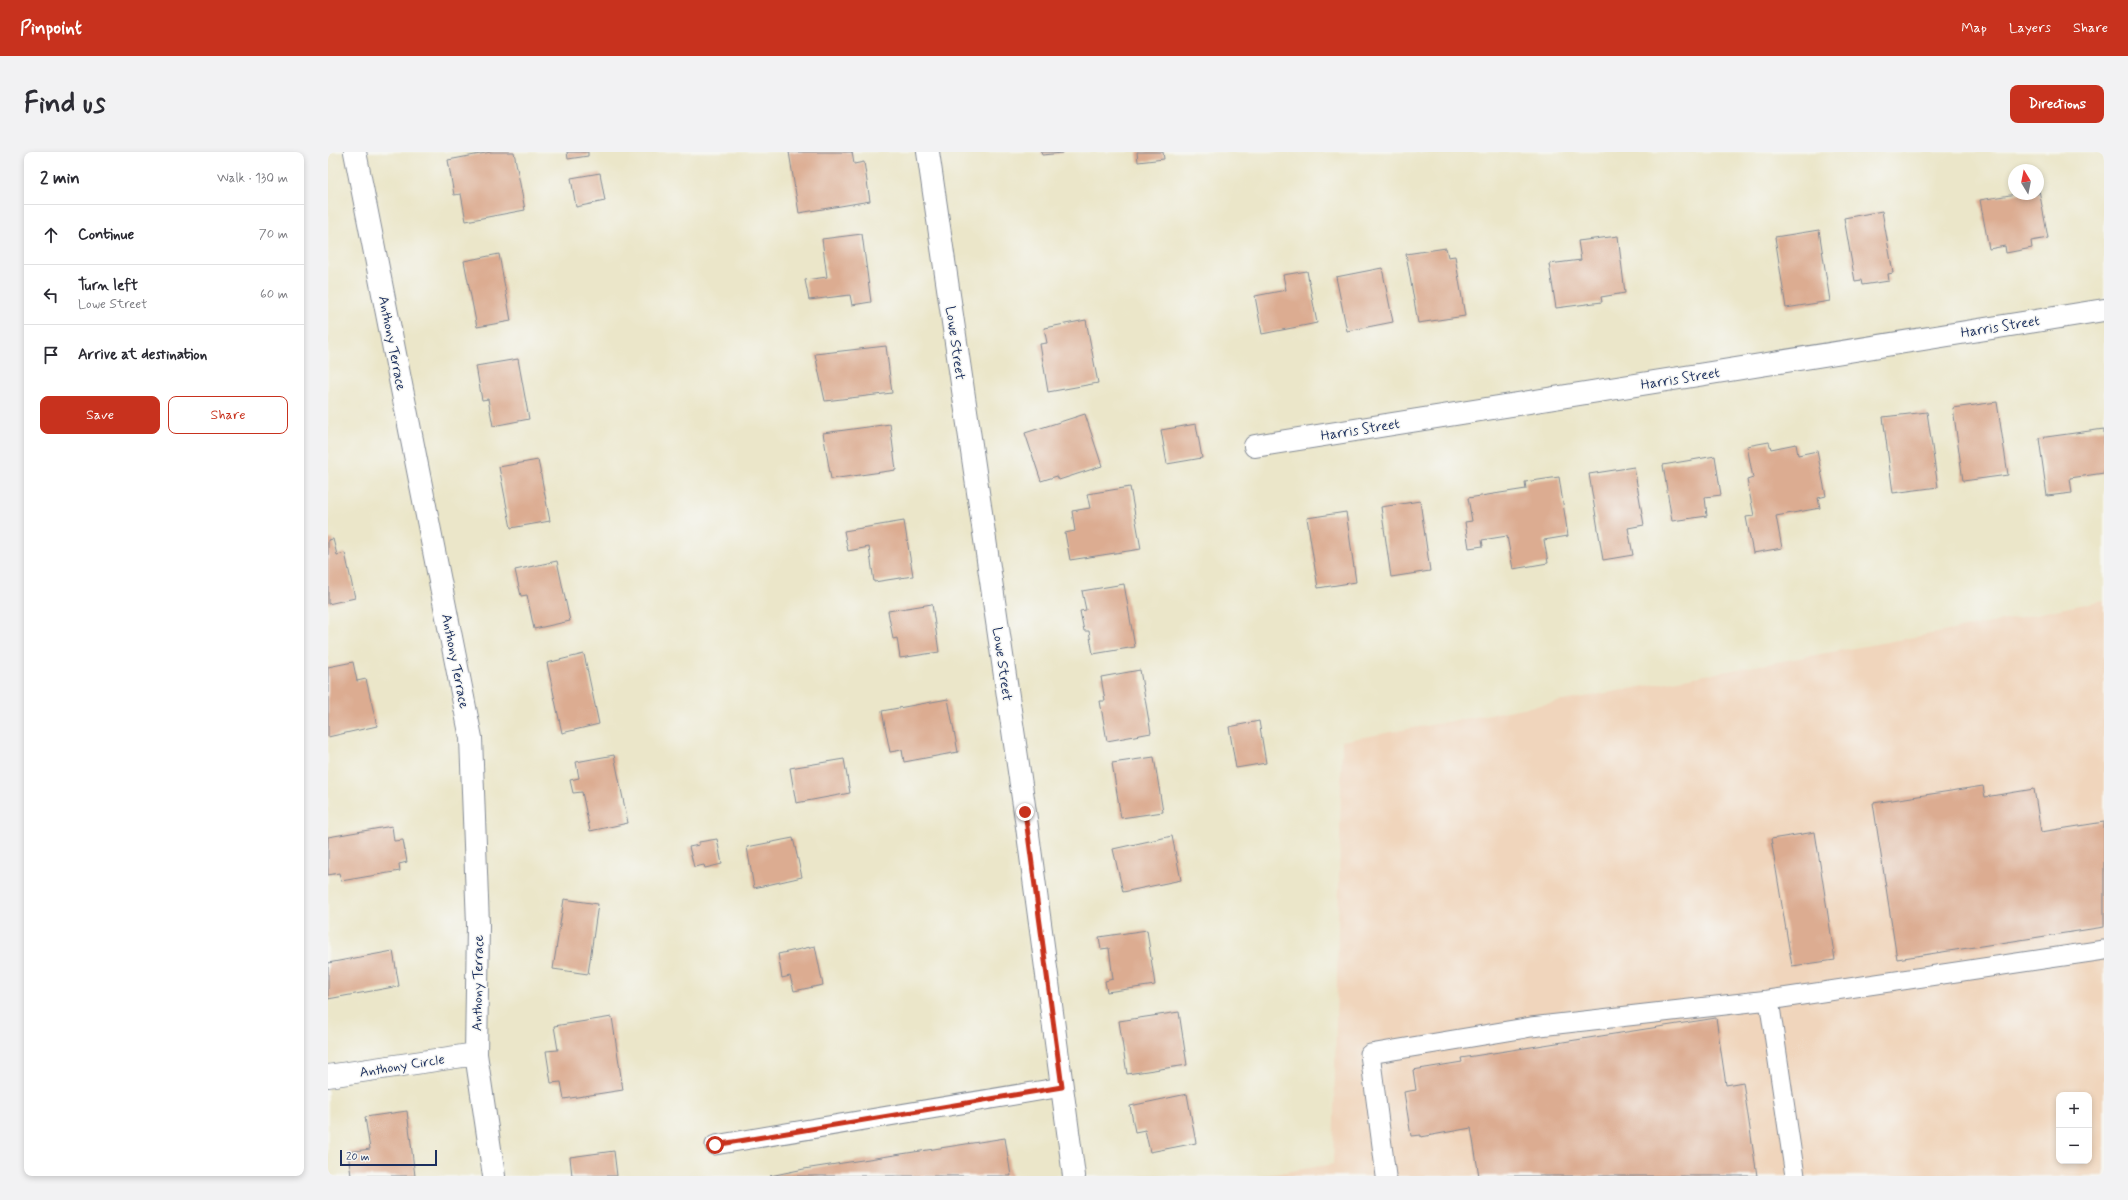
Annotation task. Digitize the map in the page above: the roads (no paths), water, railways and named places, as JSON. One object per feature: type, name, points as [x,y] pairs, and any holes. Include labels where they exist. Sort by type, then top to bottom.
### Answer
[{"type":"street","name":"Anthony Terrace","points":[[355,152],[471,738],[478,925],[476,1054],[494,1176]]},
{"type":"street","name":"Lowe Street","points":[[928,152],[1025,812],[1074,1176]]},
{"type":"street","name":"Harris Street","points":[[1255,446],[2104,310]]},
{"type":"street","name":"Anthony Circle","points":[[328,1076],[476,1054]]},
{"type":"lane","points":[[1386,1176],[1370,1054],[1531,1026],[1769,1000],[2104,950]]},
{"type":"lane","points":[[1769,1000],[1795,1176]]},
{"type":"lane","points":[[715,1145],[1062,1087]]}]
